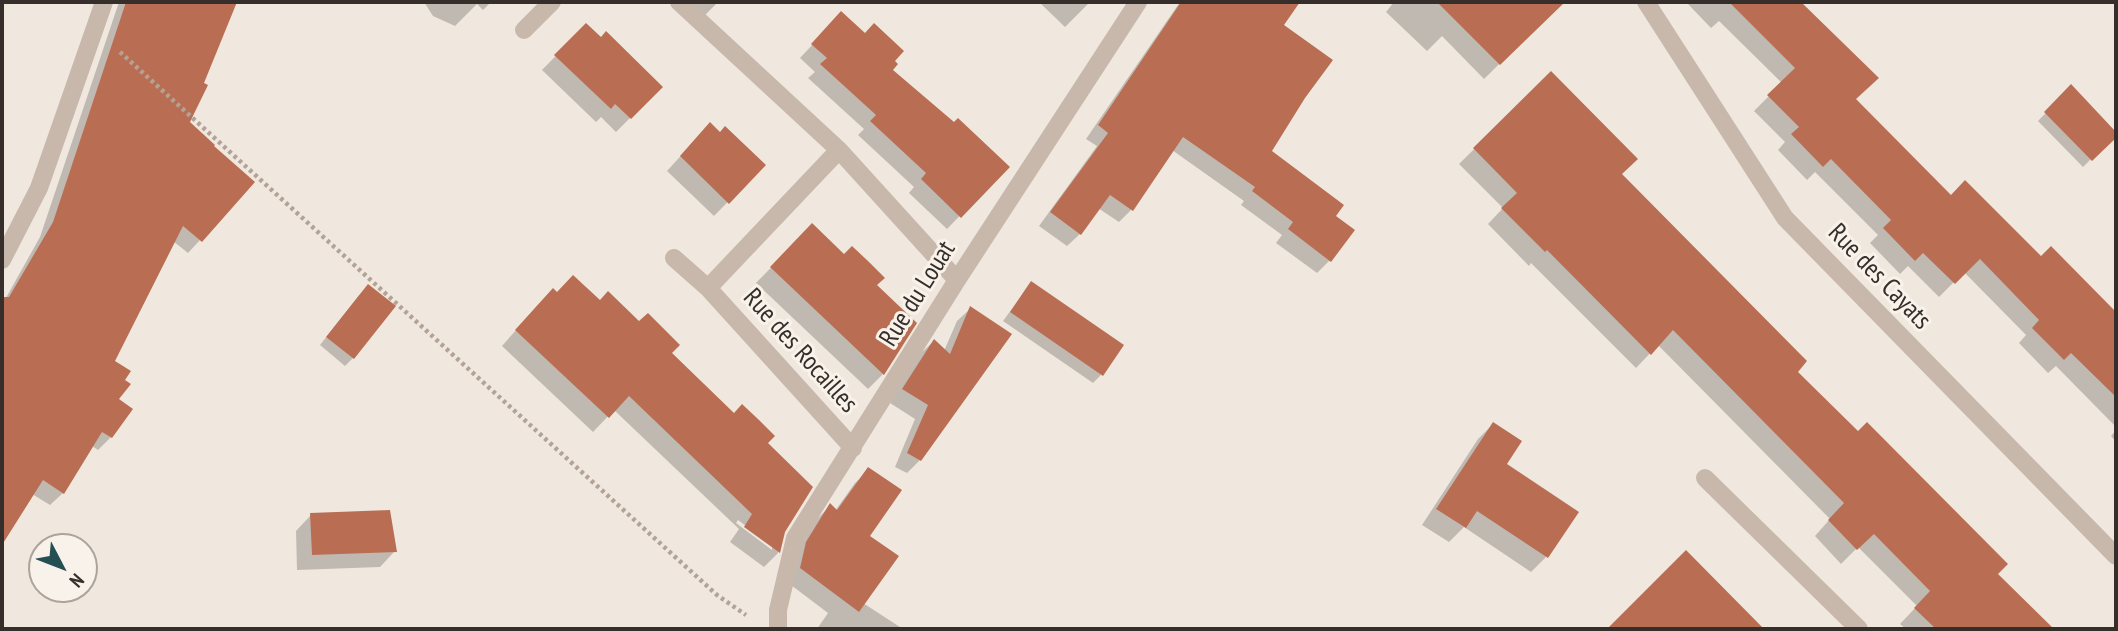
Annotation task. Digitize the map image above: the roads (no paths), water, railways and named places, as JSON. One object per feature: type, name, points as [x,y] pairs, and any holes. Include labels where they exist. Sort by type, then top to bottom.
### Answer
[{"type":"street","points":[[2,260],[39,188],[104,2]]},
{"type":"street","points":[[524,30],[552,2]]},
{"type":"street","points":[[679,2],[839,150],[957,280]]},
{"type":"street","name":"Rue du Louat","points":[[778,629],[778,610],[795,538],[957,280],[1138,2]]},
{"type":"street","name":"Rue des Cayats","points":[[1646,2],[1785,218],[2116,556]]},
{"type":"street","name":"Rue des Rocailles","points":[[708,288],[839,150]]},
{"type":"street","name":"Rue des Rocailles","points":[[674,258],[708,288],[853,448]]},
{"type":"street","points":[[1705,478],[1859,629]]}]
